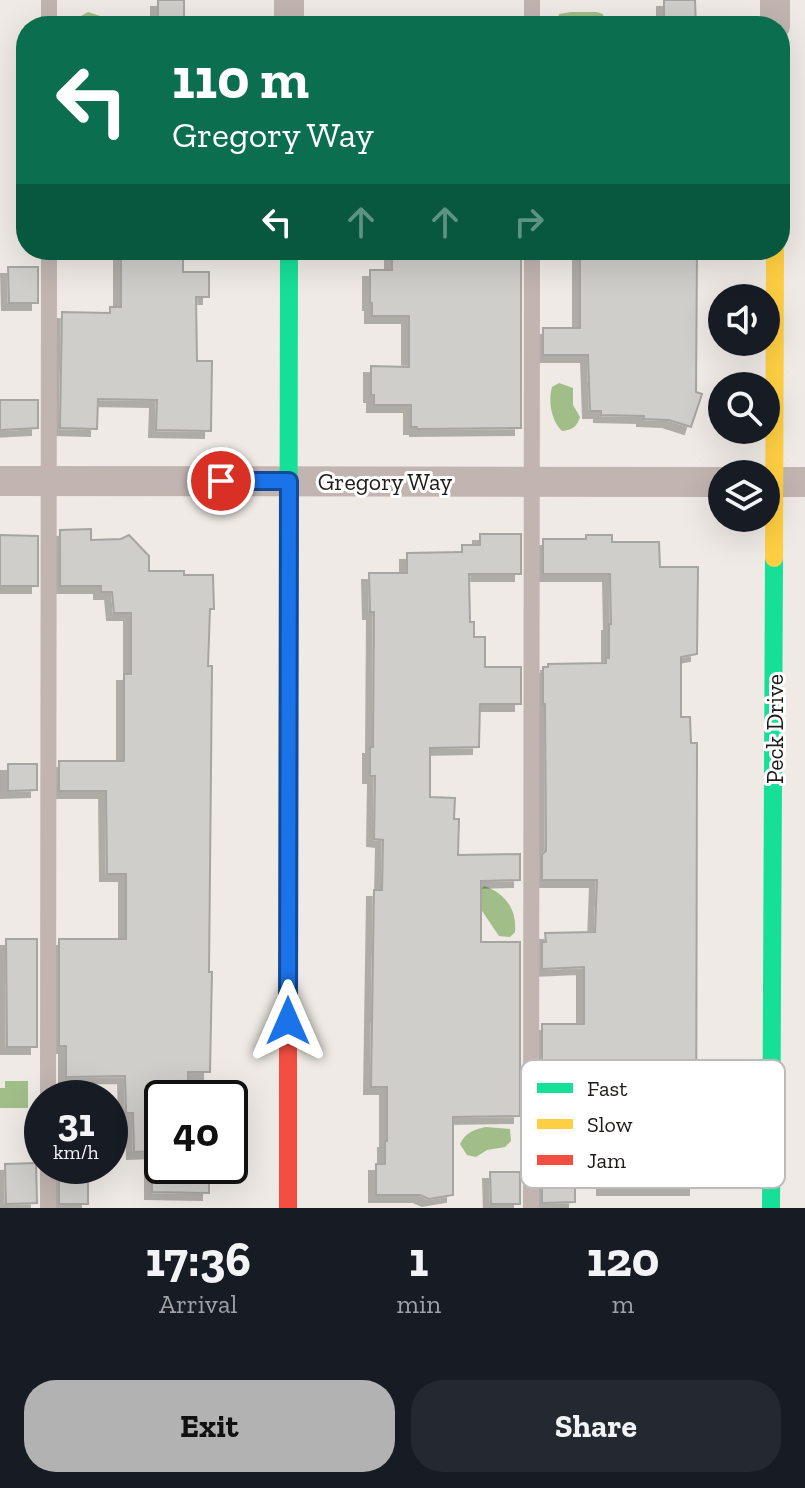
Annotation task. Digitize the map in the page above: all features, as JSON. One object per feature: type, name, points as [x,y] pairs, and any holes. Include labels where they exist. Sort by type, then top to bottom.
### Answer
[{"type":"street","points":[[288,1208],[289,260]]},
{"type":"street","name":"Peck Drive","points":[[770,460],[775,260]]},
{"type":"street","name":"Gregory Way","points":[[0,481],[708,482]]},
{"type":"street","points":[[780,482],[805,482]]},
{"type":"street","name":"Peck Drive","points":[[770,532],[771,1060]]},
{"type":"street","name":"Peck Drive","points":[[771,1188],[771,1208]]},
{"type":"lane","points":[[48,1080],[49,260]]},
{"type":"lane","points":[[531,1060],[532,260]]},
{"type":"lane","points":[[48,1184],[48,1208]]},
{"type":"lane","points":[[531,1188],[531,1208]]},
{"type":"shaded area","points":[[596,12],[603,16],[558,16]]},
{"type":"shaded area","points":[[559,383],[573,388],[573,405],[580,417],[574,427],[562,431],[555,421],[551,404],[552,387]]},
{"type":"shaded area","points":[[484,886],[498,893],[512,909],[515,932],[510,937],[499,936],[478,905]]},
{"type":"shaded area","points":[[5,1081],[24,1081],[24,1108],[0,1108],[0,1088],[5,1088]]},
{"type":"shaded area","points":[[486,1127],[510,1129],[511,1141],[505,1147],[487,1150],[476,1157],[467,1155],[460,1144],[462,1140],[470,1132]]},
{"type":"building","points":[[158,0],[184,0],[184,16],[158,16]]},
{"type":"building","points":[[664,0],[695,0],[696,16],[664,16]]},
{"type":"building","points":[[121,260],[183,260],[183,272],[209,272],[209,297],[196,297],[197,361],[212,361],[211,431],[156,430],[157,400],[98,399],[97,429],[60,428],[62,312],[110,313],[110,307],[121,307]]},
{"type":"building","points":[[392,260],[521,260],[521,428],[417,429],[411,427],[411,405],[374,405],[371,366],[409,367],[409,316],[372,316],[370,270],[392,270]]},
{"type":"building","points":[[580,260],[697,260],[696,392],[702,394],[691,427],[669,420],[644,419],[644,416],[601,415],[601,411],[590,411],[588,355],[543,355],[543,328],[580,328]]},
{"type":"building","points":[[8,267],[38,267],[38,303],[9,303]]},
{"type":"building","points":[[0,400],[38,400],[38,428],[0,430]]},
{"type":"building","points":[[91,529],[91,540],[121,539],[129,535],[149,556],[149,571],[213,575],[214,609],[210,609],[208,666],[212,666],[210,1072],[188,1072],[188,1080],[144,1080],[144,1152],[134,1152],[133,1113],[128,1113],[128,1080],[125,1076],[66,1077],[66,1046],[59,1046],[59,939],[126,939],[126,874],[107,874],[106,791],[59,791],[59,761],[124,761],[124,674],[131,674],[131,613],[114,613],[112,592],[101,592],[101,586],[60,586],[60,530]]},
{"type":"building","points":[[480,534],[521,534],[521,574],[469,574],[470,622],[474,622],[474,637],[485,637],[485,667],[521,667],[521,704],[480,704],[479,747],[430,748],[430,797],[455,798],[454,819],[459,819],[458,855],[520,854],[520,880],[481,881],[481,942],[520,942],[520,1116],[453,1117],[453,1195],[429,1199],[420,1195],[376,1195],[376,1164],[385,1164],[387,1087],[371,1087],[374,890],[382,890],[383,840],[374,839],[375,776],[370,776],[374,612],[370,612],[369,573],[407,573],[407,553],[462,552],[462,545],[480,545]]},
{"type":"building","points":[[0,535],[38,536],[38,586],[0,586]]},
{"type":"building","points":[[586,535],[612,535],[612,542],[659,542],[660,567],[698,567],[697,654],[681,657],[681,717],[690,717],[691,743],[697,743],[696,1060],[542,1060],[542,1024],[584,1024],[584,967],[542,969],[542,942],[546,942],[545,933],[595,932],[597,880],[542,880],[542,854],[546,851],[543,667],[548,667],[548,664],[606,663],[611,624],[610,574],[543,574],[543,539],[586,539]]},
{"type":"building","points":[[8,764],[37,764],[37,790],[8,791]]},
{"type":"building","points":[[6,939],[37,939],[37,1047],[7,1047]]},
{"type":"building","points":[[24,1163],[24,1184],[37,1184],[37,1203],[6,1204],[5,1164]]},
{"type":"building","points":[[490,1172],[520,1172],[520,1204],[491,1204]]},
{"type":"building","points":[[59,1184],[88,1184],[88,1204],[59,1204]]},
{"type":"building","points":[[152,1184],[209,1184],[209,1193],[152,1192]]},
{"type":"building","points":[[542,1188],[575,1188],[575,1202],[542,1203]]},
{"type":"traffic: fast","points":[[288,871],[289,260]]},
{"type":"traffic: fast","points":[[772,1060],[774,558]]},
{"type":"traffic: fast","points":[[771,1188],[771,1208]]},
{"type":"traffic: slow","points":[[774,558],[775,260]]},
{"type":"traffic: jam","points":[[288,871],[288,1208]]},
{"type":"route","points":[[221,481],[289,481],[288,1021]]}]
